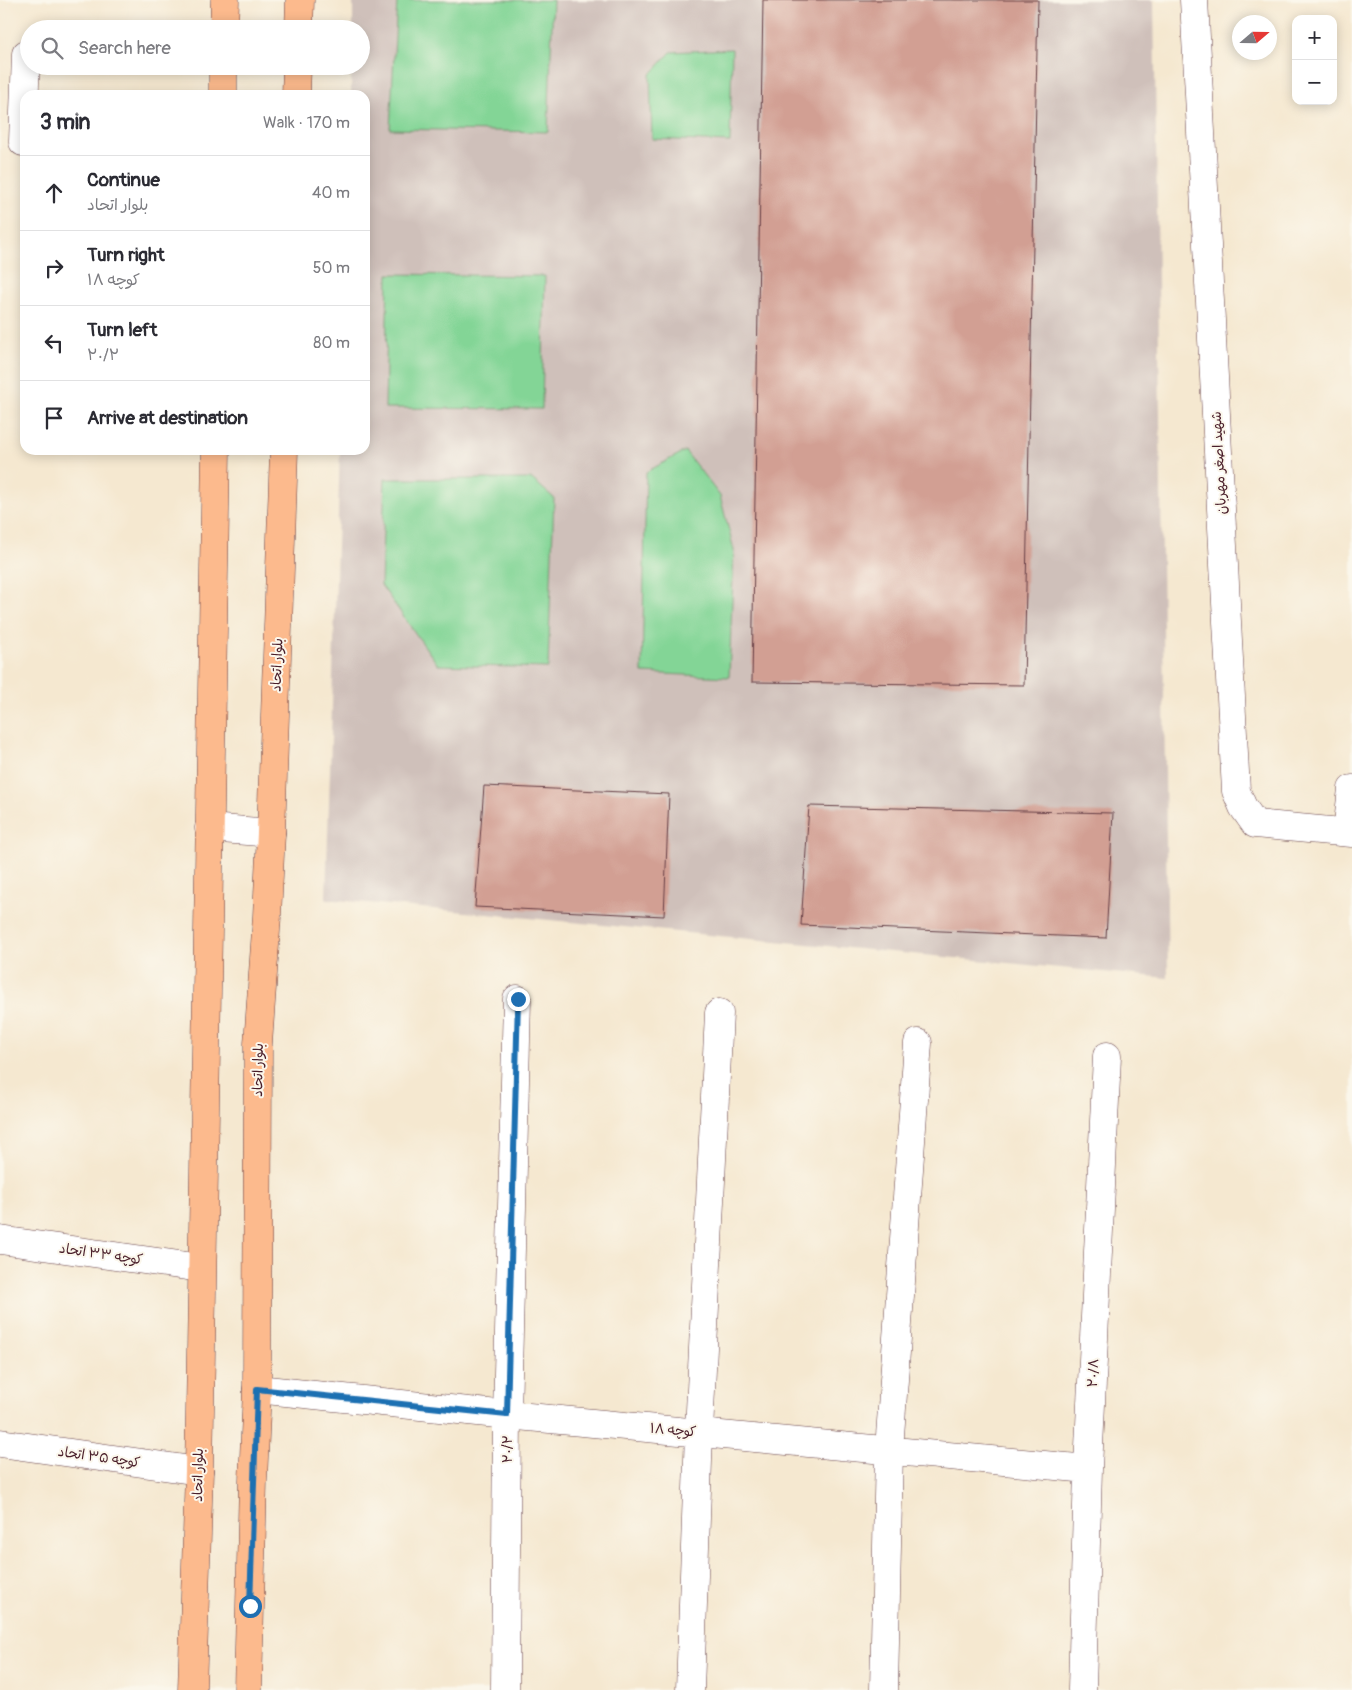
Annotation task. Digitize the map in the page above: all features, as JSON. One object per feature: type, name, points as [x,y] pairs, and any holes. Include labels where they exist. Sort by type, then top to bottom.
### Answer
[{"type":"main road","points":[[224,20],[225,0]]},
{"type":"main road","points":[[299,20],[300,0]]},
{"type":"main road","points":[[219,75],[222,90]]},
{"type":"main road","points":[[296,90],[297,75]]},
{"type":"main road","name":"بلوار اتحاد","points":[[192,1690],[199,1470],[216,455]]},
{"type":"main road","name":"بلوار اتحاد","points":[[248,1690],[257,1389],[258,1044],[271,833],[284,455]]},
{"type":"street","name":"شهید اصغر مهربان","points":[[1194,0],[1236,792],[1243,807],[1255,824],[1350,833]]},
{"type":"street","points":[[25,75],[25,90]]},
{"type":"street","points":[[1350,833],[1352,789]]},
{"type":"street","points":[[209,828],[271,833]]},
{"type":"street","name":"۲۰/۲","points":[[505,1690],[507,1415],[518,999]]},
{"type":"street","points":[[690,1690],[699,1432],[720,1014]]},
{"type":"street","points":[[884,1690],[889,1450],[918,1043]]},
{"type":"street","name":"۲۰/۸","points":[[1082,1690],[1088,1469],[1107,1056]]},
{"type":"street","name":"کوچه ۳۳ اتحاد","points":[[0,1240],[201,1268]]},
{"type":"street","name":"کوچه ۱۸","points":[[257,1389],[507,1415],[1088,1469]]},
{"type":"street","name":"کوچه ۳۵ اتحاد","points":[[0,1443],[199,1470]]},
{"type":"shaded area","points":[[353,0],[1154,0],[1168,978],[326,899],[340,455],[370,455],[370,90],[351,90],[351,75],[370,75],[370,20],[353,20]]},
{"type":"green space","points":[[397,0],[553,0],[548,132],[390,129]]},
{"type":"green space","points":[[732,49],[730,142],[652,139],[650,75],[671,52]]},
{"type":"green space","points":[[388,274],[545,276],[542,409],[385,408]]},
{"type":"green space","points":[[685,451],[720,496],[734,550],[729,677],[642,673],[646,472]]},
{"type":"green space","points":[[385,479],[532,479],[554,498],[548,668],[438,665],[381,585]]},
{"type":"building","points":[[763,0],[1038,0],[1024,685],[752,682]]},
{"type":"building","points":[[484,786],[669,794],[664,916],[475,907]]},
{"type":"building","points":[[809,806],[1113,813],[1106,938],[801,925]]},
{"type":"route","points":[[250,1606],[257,1389],[507,1415],[518,999]]}]
